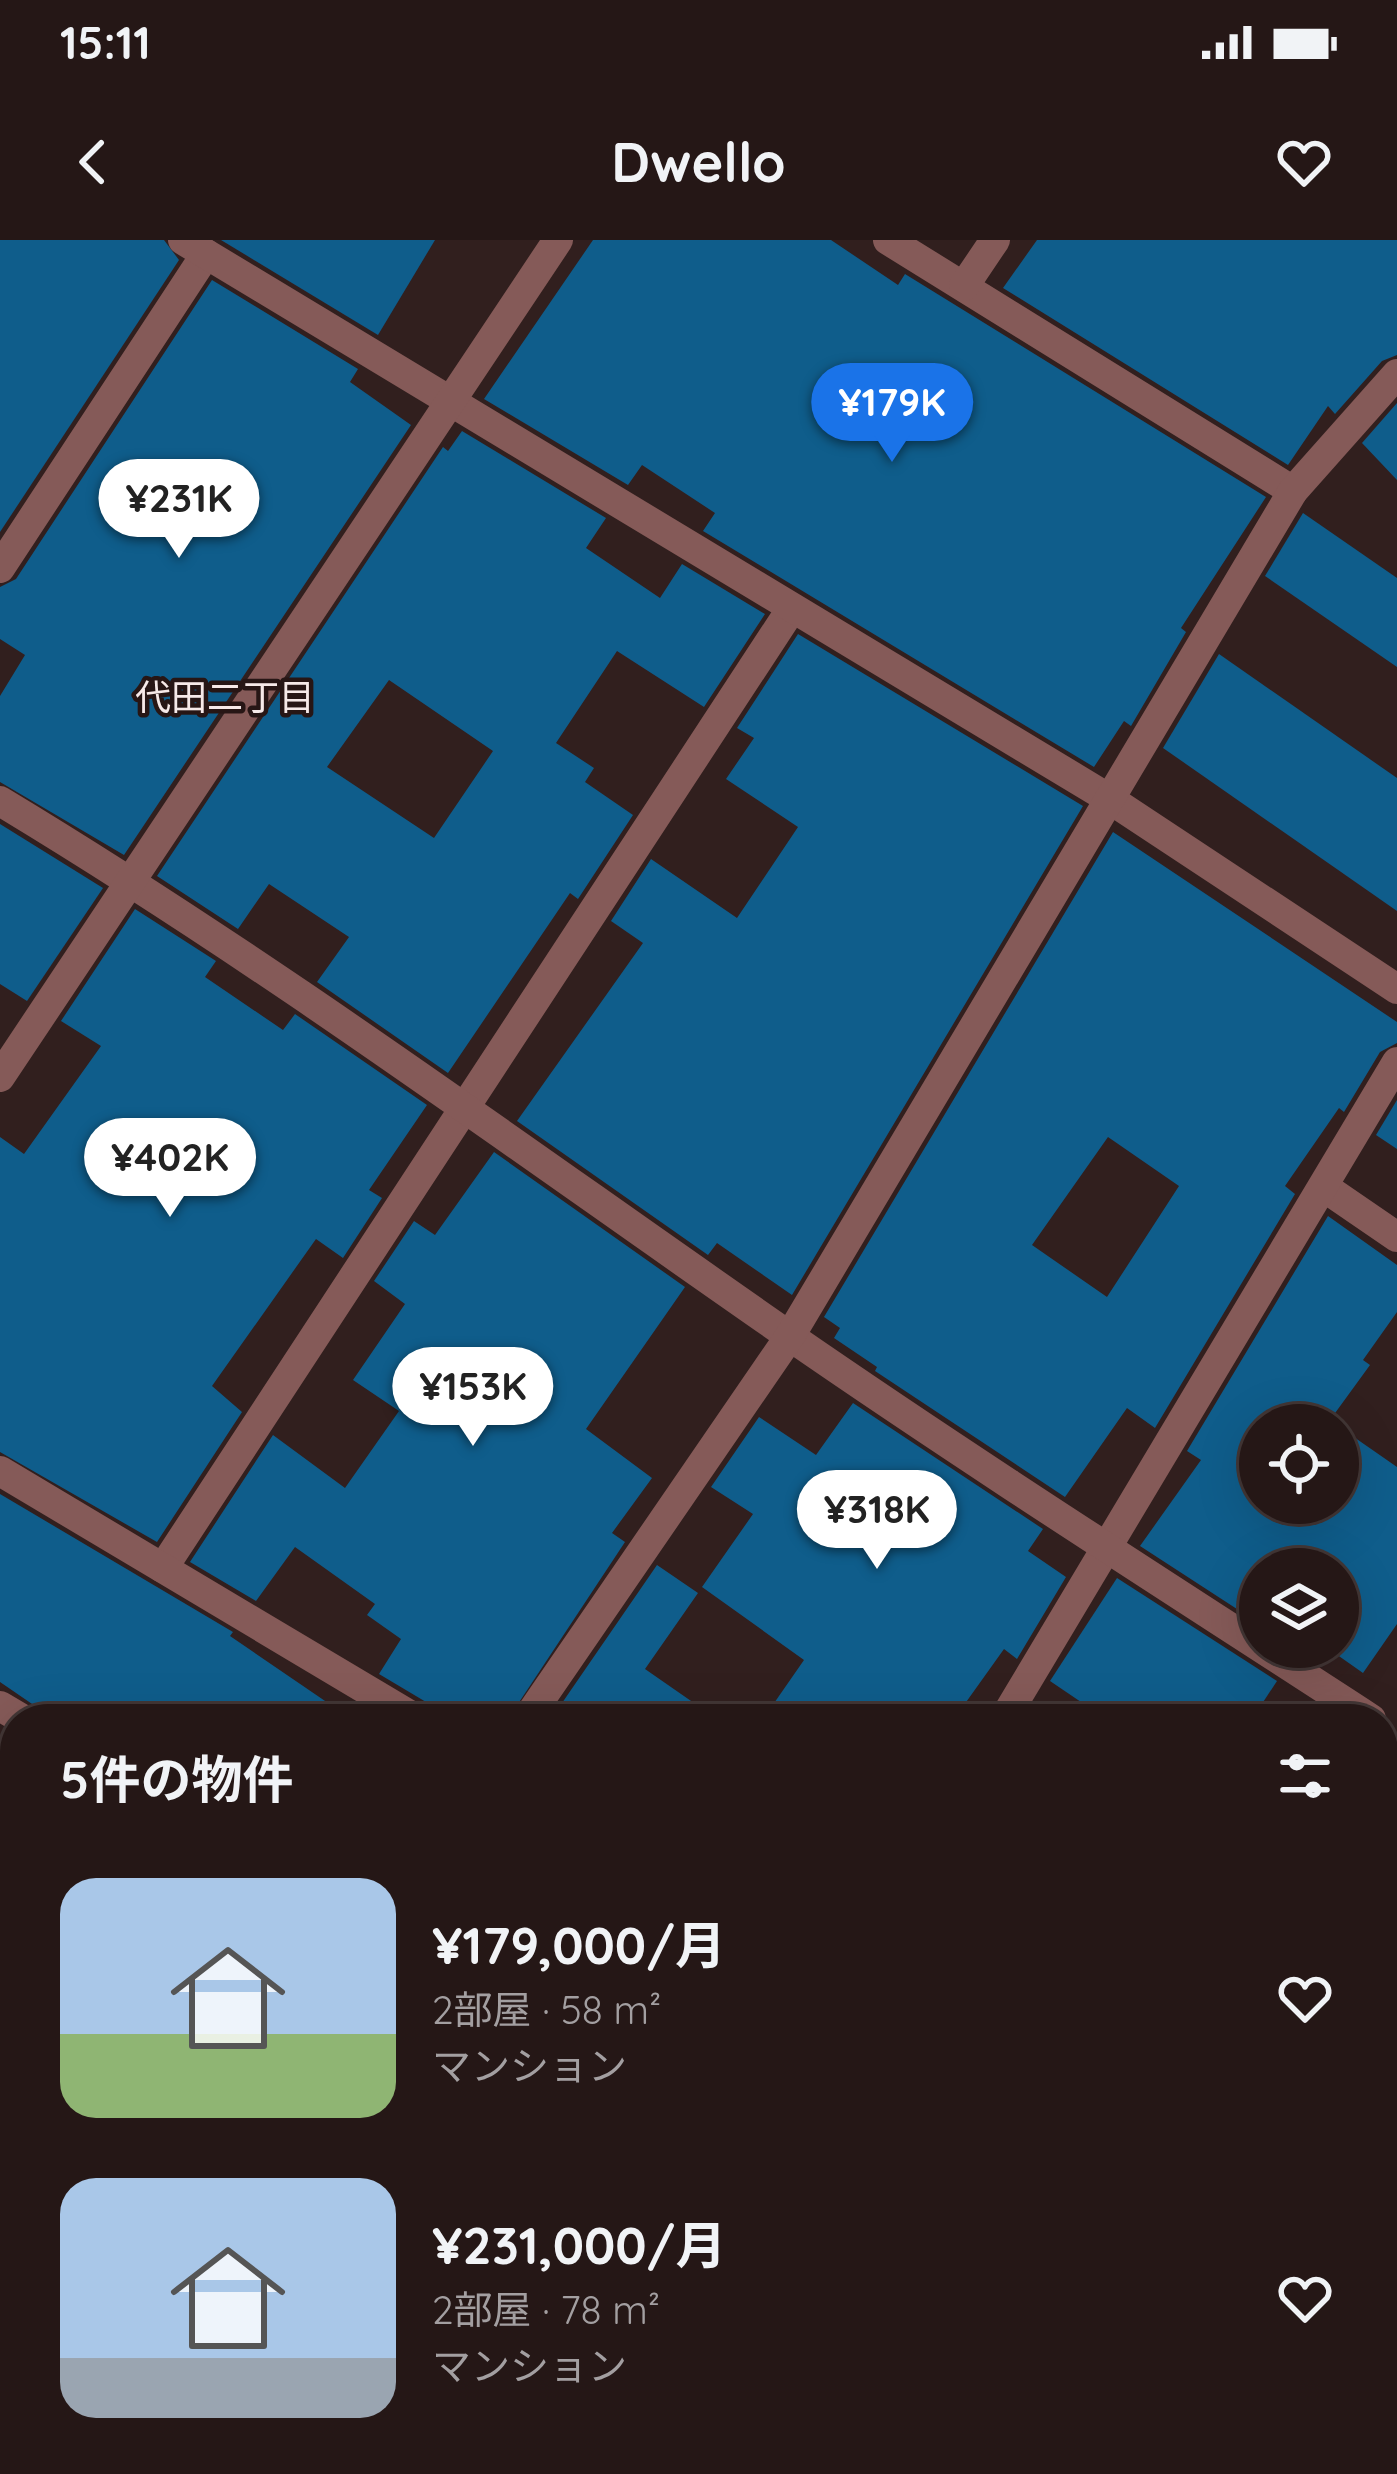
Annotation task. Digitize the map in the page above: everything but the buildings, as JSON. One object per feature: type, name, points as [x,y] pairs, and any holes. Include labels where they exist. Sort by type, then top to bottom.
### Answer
[{"type":"street","points":[[0,1077],[558,240]]},
{"type":"street","points":[[888,240],[1293,491]]},
{"type":"street","points":[[964,286],[995,240]]},
{"type":"street","points":[[0,568],[194,247],[1108,798],[1397,989]]},
{"type":"street","points":[[537,1704],[790,1336],[1293,491],[1397,374]]},
{"type":"street","points":[[163,1568],[792,608]]},
{"type":"street","points":[[0,801],[130,880],[465,1106],[790,1336],[1347,1704]]},
{"type":"street","points":[[1013,1704],[1110,1550],[1397,1062]]},
{"type":"street","points":[[1324,1187],[1397,1237]]},
{"type":"street","points":[[0,1471],[391,1704]]},
{"type":"district","name":"代田二丁目","points":[[225,696]]}]
